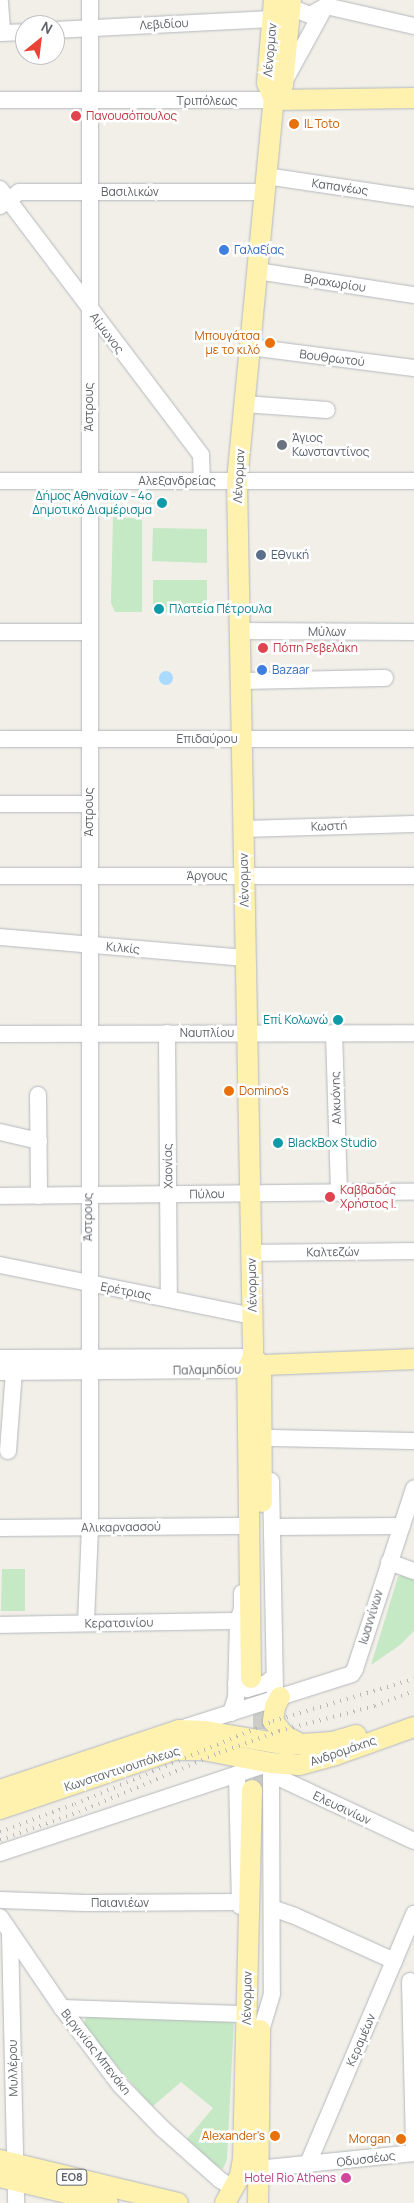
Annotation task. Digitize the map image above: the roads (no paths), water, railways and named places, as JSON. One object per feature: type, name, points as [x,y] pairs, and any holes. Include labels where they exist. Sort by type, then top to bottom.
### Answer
[{"type":"main road","name":"Λένορμαν","points":[[256,1678],[247,1437],[253,1364],[236,481],[265,184],[278,92],[267,83],[282,6]]},
{"type":"main road","name":"Τριπόλεως","points":[[278,92],[414,98]]},
{"type":"main road","name":"Παλαμηδίου","points":[[253,1364],[414,1359]]},
{"type":"main road","name":"Λένορμαν","points":[[253,1364],[266,1430],[256,1678]]},
{"type":"main road","points":[[278,1698],[273,1715],[276,1726],[285,1736],[305,1745]]},
{"type":"main road","name":"Ανδρομάχης","points":[[305,1745],[332,1742],[414,1716]]},
{"type":"main road","name":"Ανδρομάχης","points":[[264,1779],[292,1766],[315,1762],[414,1727]]},
{"type":"main road","name":"Κωνσταντινουπόλεως","points":[[0,1790],[180,1730],[205,1731],[278,1744],[305,1745]]},
{"type":"main road","name":"Κωνσταντινουπόλεως","points":[[0,1809],[174,1750],[202,1750],[264,1779]]},
{"type":"main road","name":"Λένορμαν","points":[[230,2196],[240,2176],[243,2159],[246,2014],[264,1779]]},
{"type":"main road","name":"Λένορμαν","points":[[258,2203],[264,1779]]},
{"type":"main road","name":"ΕΟ8","points":[[8,2170],[108,2203]]},
{"type":"main road","name":"ΕΟ8","points":[[8,2170],[178,2203]]},
{"type":"street","name":"Άστρους","points":[[86,1623],[90,1527],[88,1195],[90,1034],[90,0]]},
{"type":"street","points":[[0,2],[1,33],[15,32]]},
{"type":"street","name":"Λεβιδίου","points":[[65,29],[282,6],[310,15],[327,3],[414,26]]},
{"type":"street","name":"Λένορμαν","points":[[278,92],[327,3]]},
{"type":"street","name":"Τριπόλεως","points":[[0,100],[90,100],[278,92]]},
{"type":"street","name":"Βασιλικών","points":[[2,198],[20,192],[265,184]]},
{"type":"street","name":"Καπανέως","points":[[265,184],[414,198]]},
{"type":"street","name":"Αίμωνος","points":[[2,198],[200,455],[202,481]]},
{"type":"street","name":"Βραχωρίου","points":[[257,271],[414,295]]},
{"type":"street","name":"Βουθρωτού","points":[[250,347],[414,368]]},
{"type":"street","points":[[244,404],[327,410]]},
{"type":"street","name":"Αλεξανδρείας","points":[[0,481],[414,482]]},
{"type":"street","points":[[0,632],[89,632]]},
{"type":"street","name":"Μύλων","points":[[240,632],[414,632]]},
{"type":"street","points":[[240,681],[384,678]]},
{"type":"street","name":"Επιδαύρου","points":[[0,739],[414,739]]},
{"type":"street","points":[[0,804],[89,804]]},
{"type":"street","name":"Κωστή","points":[[243,829],[414,824]]},
{"type":"street","name":"Άργους","points":[[0,876],[414,876]]},
{"type":"street","name":"Κιλκίς","points":[[0,937],[246,958]]},
{"type":"street","name":"Αλκυόνης","points":[[334,1033],[339,1192]]},
{"type":"street","name":"Ναυπλίου","points":[[0,1034],[414,1033]]},
{"type":"street","name":"Χαονίας","points":[[167,1034],[169,1299]]},
{"type":"street","points":[[38,1095],[40,1196]]},
{"type":"street","points":[[0,1132],[39,1141]]},
{"type":"street","name":"Πύλου","points":[[0,1196],[414,1192]]},
{"type":"street","name":"Καλτεζών","points":[[251,1254],[414,1251]]},
{"type":"street","name":"Ερέτριας","points":[[0,1265],[252,1316]]},
{"type":"street","name":"Παλαμηδίου","points":[[0,1358],[89,1364],[253,1364]]},
{"type":"street","name":"Παλαμηδίου","points":[[7,1372],[89,1364]]},
{"type":"street","points":[[7,1372],[8,1451]]},
{"type":"street","points":[[231,1713],[236,1698],[256,1678],[272,1527],[266,1430],[414,1441]]},
{"type":"street","points":[[247,1437],[240,1451],[242,1609],[238,1621],[256,1678],[278,1698]]},
{"type":"street","name":"Ιωαννίνων","points":[[278,1698],[352,1674],[414,1488]]},
{"type":"street","name":"Αλικαρνασσού","points":[[0,1528],[241,1526]]},
{"type":"street","points":[[272,1527],[402,1526]]},
{"type":"street","points":[[388,1562],[414,1571]]},
{"type":"street","name":"Κερατσινίου","points":[[0,1625],[238,1621]]},
{"type":"street","name":"Κωνσταντινουπόλεως","points":[[180,1730],[278,1698]]},
{"type":"street","points":[[62,2008],[246,2014],[240,1902],[237,1774]]},
{"type":"street","points":[[0,1853],[237,1774],[264,1779],[272,1908],[272,1994],[260,2034]]},
{"type":"street","name":"Ελευσινίων","points":[[264,1779],[414,1841]]},
{"type":"street","name":"Παιανιέων","points":[[0,1900],[86,1903],[240,1902]]},
{"type":"street","points":[[272,1908],[295,1916],[393,1964],[412,1982],[414,2148]]},
{"type":"street","name":"Βιργινίας Μπενάκη","points":[[0,1917],[100,2061],[140,2106],[220,2180],[230,2196]]},
{"type":"street","name":"Κεραμέων","points":[[307,2166],[413,1920]]},
{"type":"street","name":"Μυλλέρου","points":[[10,1933],[8,2170],[16,2203]]},
{"type":"street","name":"Οδυσσέως","points":[[257,2169],[307,2166],[414,2153]]},
{"type":"water","points":[[166,671],[171,673],[173,678],[171,683],[166,685],[161,683],[159,678],[161,673]]},
{"type":"tunnel","points":[[263,1674],[263,1789]]},
{"type":"railway","points":[[0,1832],[75,1804],[273,1721],[414,1679]]},
{"type":"railway","points":[[0,1840],[79,1812],[219,1753],[279,1731],[375,1706],[414,1691]]},
{"type":"place","name":"Πανουσόπουλος","points":[[76,116]]},
{"type":"place","name":"IL Toto","points":[[294,124]]},
{"type":"place","name":"Γαλαξίας","points":[[224,250]]},
{"type":"place","name":"Μπουγάτσα με το κιλό","points":[[270,343]]},
{"type":"place","name":"Άγιος Κωνσταντίνος","points":[[282,445]]},
{"type":"place","name":"Δήμος Αθηναίων - 4ο Δημοτικό Διαμέρισμα","points":[[162,503]]},
{"type":"place","name":"Εθνική","points":[[261,555]]},
{"type":"place","name":"Πλατεία Πέτρουλα","points":[[159,609]]},
{"type":"place","name":"Πόπη Ρεβελάκη","points":[[263,648]]},
{"type":"place","name":"Bazaar","points":[[262,670]]},
{"type":"place","name":"Επί Κολωνώ","points":[[338,1020]]},
{"type":"place","name":"Domino's","points":[[229,1091]]},
{"type":"place","name":"BlackBox Studio","points":[[278,1143]]},
{"type":"place","name":"Καββαδάς Χρήστος Ι.","points":[[330,1197]]},
{"type":"place","name":"Alexander's","points":[[275,2136]]},
{"type":"place","name":"Morgan","points":[[401,2139]]},
{"type":"place","name":"Hotel Rio Athens","points":[[346,2178]]}]
